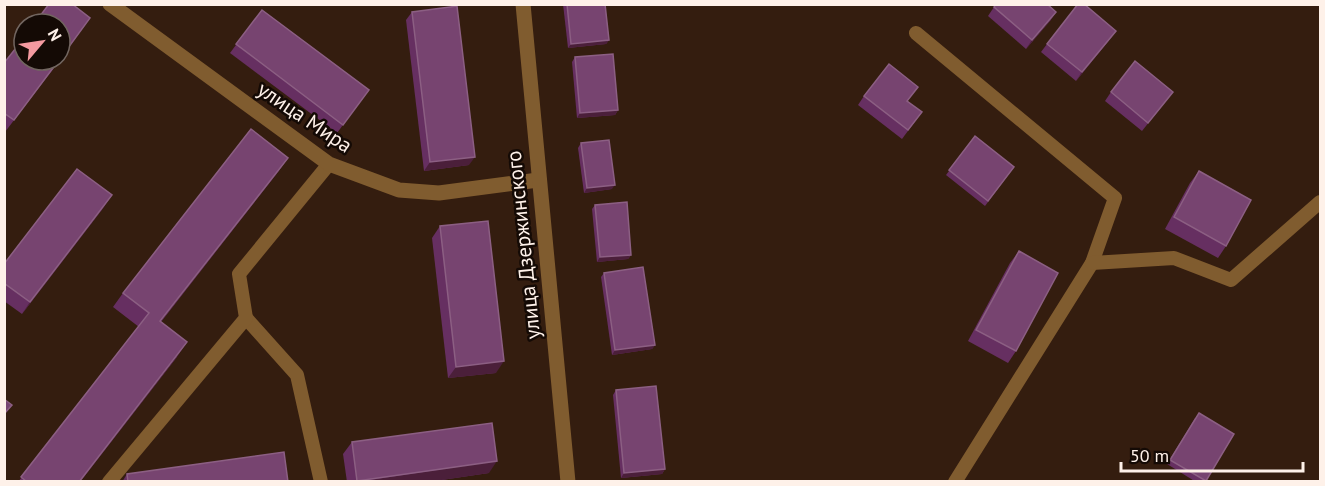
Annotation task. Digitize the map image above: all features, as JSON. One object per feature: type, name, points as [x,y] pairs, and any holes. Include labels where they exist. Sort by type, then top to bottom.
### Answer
[{"type":"street","name":"улица Мира","points":[[110,4],[329,164],[399,190],[439,193],[538,180]]},
{"type":"street","name":"улица Дзержинского","points":[[523,4],[568,482]]},
{"type":"lane","points":[[916,33],[1115,198],[1092,263],[955,482]]},
{"type":"lane","points":[[321,482],[297,375],[246,318],[239,274],[329,164]]},
{"type":"lane","points":[[1092,263],[1174,258],[1231,280],[1320,202]]},
{"type":"lane","points":[[109,482],[246,318]]},
{"type":"building","points":[[49,4],[72,4],[90,18],[72,43],[72,12],[43,12]]},
{"type":"building","points":[[567,4],[605,4],[609,40],[571,44]]},
{"type":"building","points":[[996,4],[1047,4],[1056,12],[1032,40],[994,7]]},
{"type":"building","points":[[1078,4],[1084,4],[1116,31],[1082,72],[1047,44]]},
{"type":"building","points":[[457,6],[475,157],[430,162],[412,12]]},
{"type":"building","points":[[262,10],[369,90],[343,125],[236,44]]},
{"type":"building","points":[[12,53],[12,72],[50,72],[14,120],[4,113],[4,63]]},
{"type":"building","points":[[613,54],[618,110],[580,113],[575,57]]},
{"type":"building","points":[[1135,61],[1173,92],[1148,123],[1111,92]]},
{"type":"building","points":[[889,64],[918,87],[907,101],[922,112],[908,130],[864,96]]},
{"type":"building","points":[[251,129],[288,158],[160,321],[187,342],[79,482],[27,482],[21,477],[149,313],[123,293]]},
{"type":"building","points":[[975,136],[1014,167],[988,201],[949,170]]},
{"type":"building","points":[[609,140],[615,185],[587,188],[581,143]]},
{"type":"building","points":[[77,169],[112,195],[30,302],[4,283],[4,264]]},
{"type":"building","points":[[1199,171],[1251,200],[1226,246],[1174,217]]},
{"type":"building","points":[[627,202],[631,255],[600,257],[595,205]]},
{"type":"building","points":[[488,221],[504,361],[456,367],[440,226]]},
{"type":"building","points":[[1019,251],[1058,273],[1016,351],[976,330]]},
{"type":"building","points":[[643,267],[655,345],[615,350],[604,273]]},
{"type":"building","points":[[656,386],[665,469],[624,473],[616,390]]},
{"type":"building","points":[[4,399],[12,405],[4,414]]},
{"type":"building","points":[[1199,413],[1234,434],[1206,481],[1170,460]]},
{"type":"building","points":[[492,423],[497,461],[357,481],[352,442]]},
{"type":"building","points":[[284,452],[288,482],[128,482],[127,474]]}]
